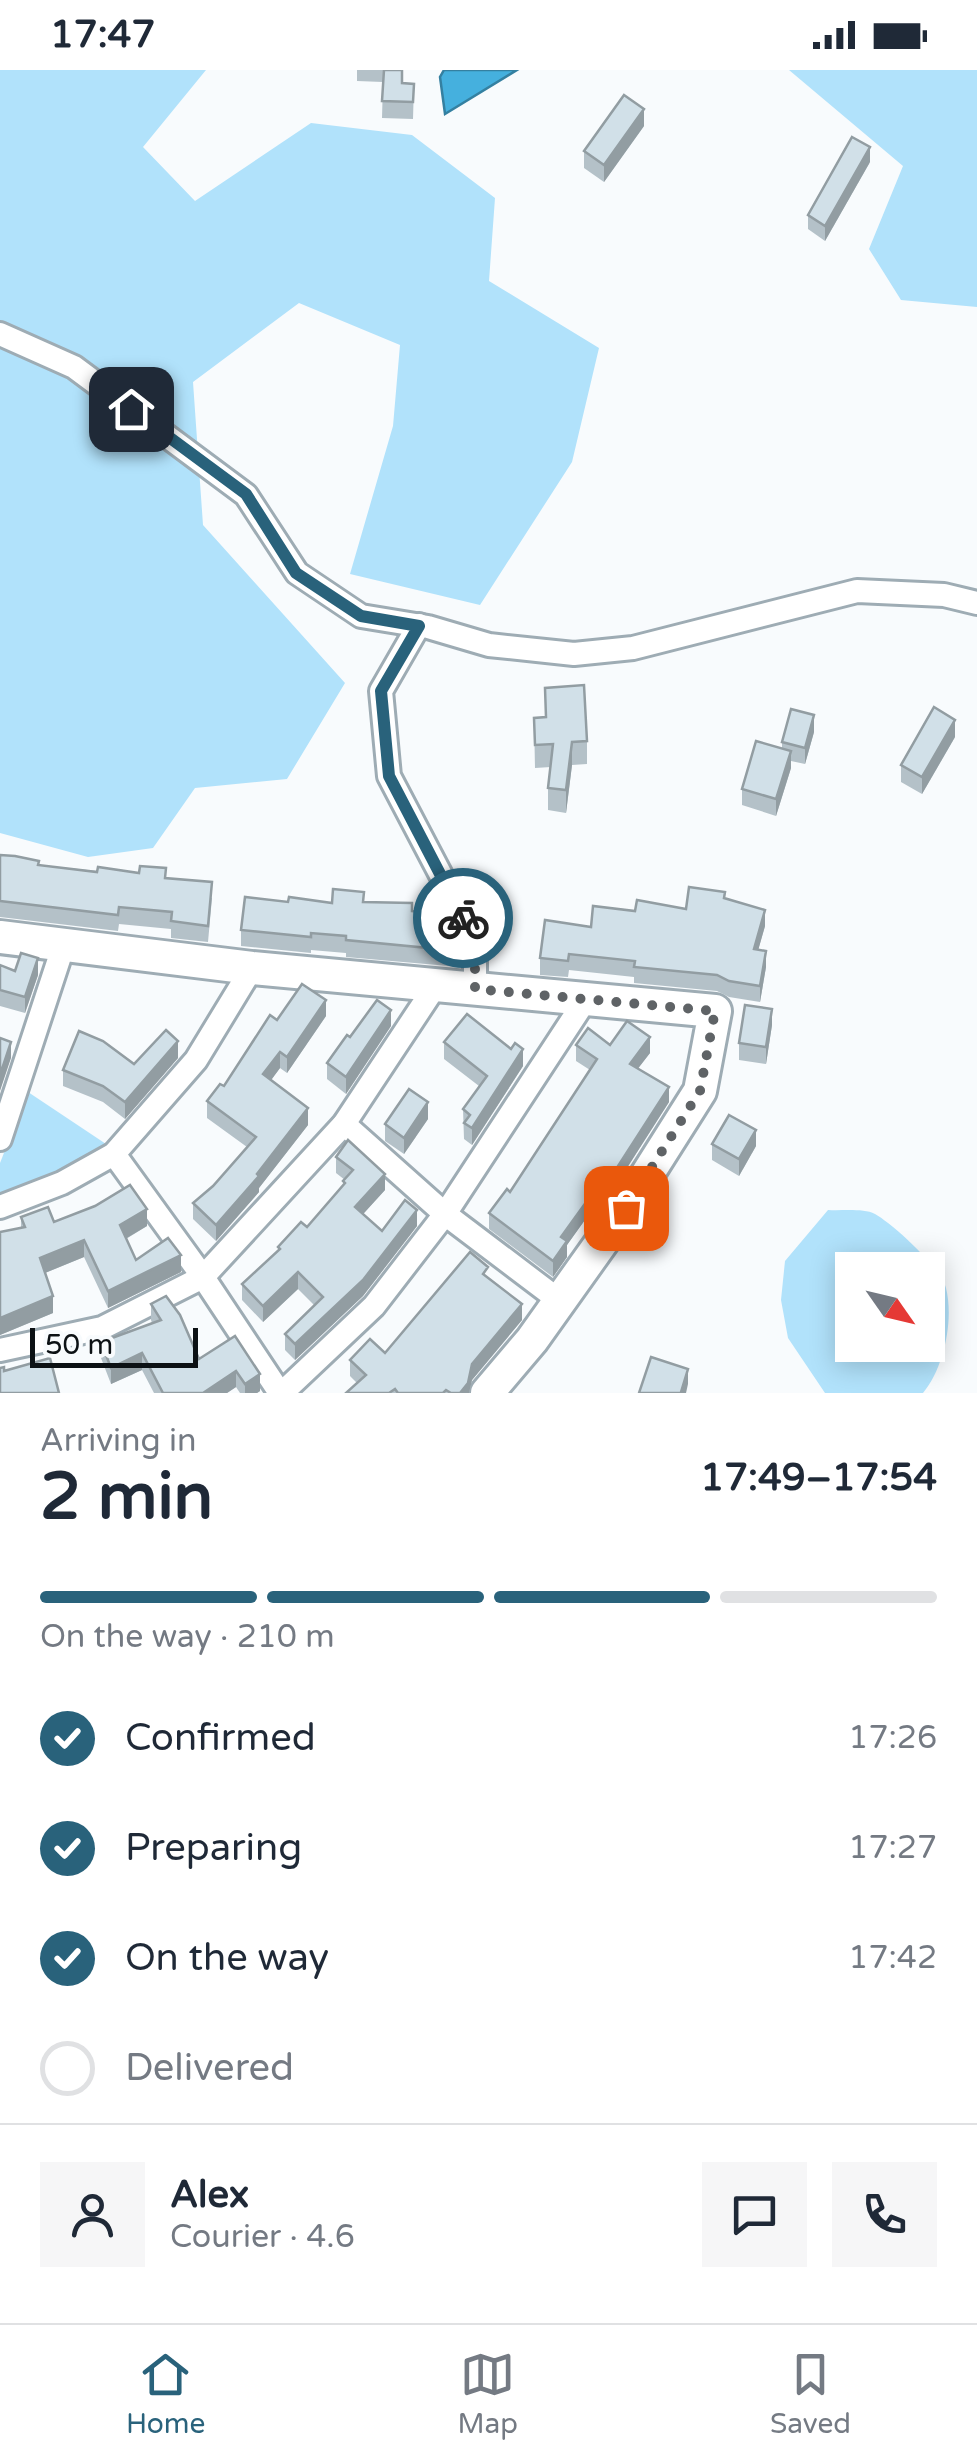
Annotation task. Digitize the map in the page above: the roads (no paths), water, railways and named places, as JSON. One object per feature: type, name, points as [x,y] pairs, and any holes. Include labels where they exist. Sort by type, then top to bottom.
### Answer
[{"type":"street","points":[[0,334],[74,367],[246,494],[296,573],[361,616],[419,626],[489,645],[574,654],[632,648],[857,591],[944,595],[977,603]]},
{"type":"street","points":[[419,626],[381,691],[389,776],[475,940],[475,989]]},
{"type":"street","points":[[0,937],[252,968],[715,1011],[700,1091],[626,1208],[487,1393]]},
{"type":"street","points":[[0,1140],[64,944]]},
{"type":"street","points":[[0,1207],[62,1182],[114,1154],[196,1060],[252,968]]},
{"type":"street","points":[[0,1350],[102,1328],[203,1277],[344,1124],[436,985]]},
{"type":"street","points":[[114,1154],[281,1393],[374,1306],[445,1214],[586,1000]]},
{"type":"street","points":[[344,1124],[445,1214],[560,1300]]},
{"type":"water","points":[[444,70],[517,70],[445,114],[440,77]]}]
